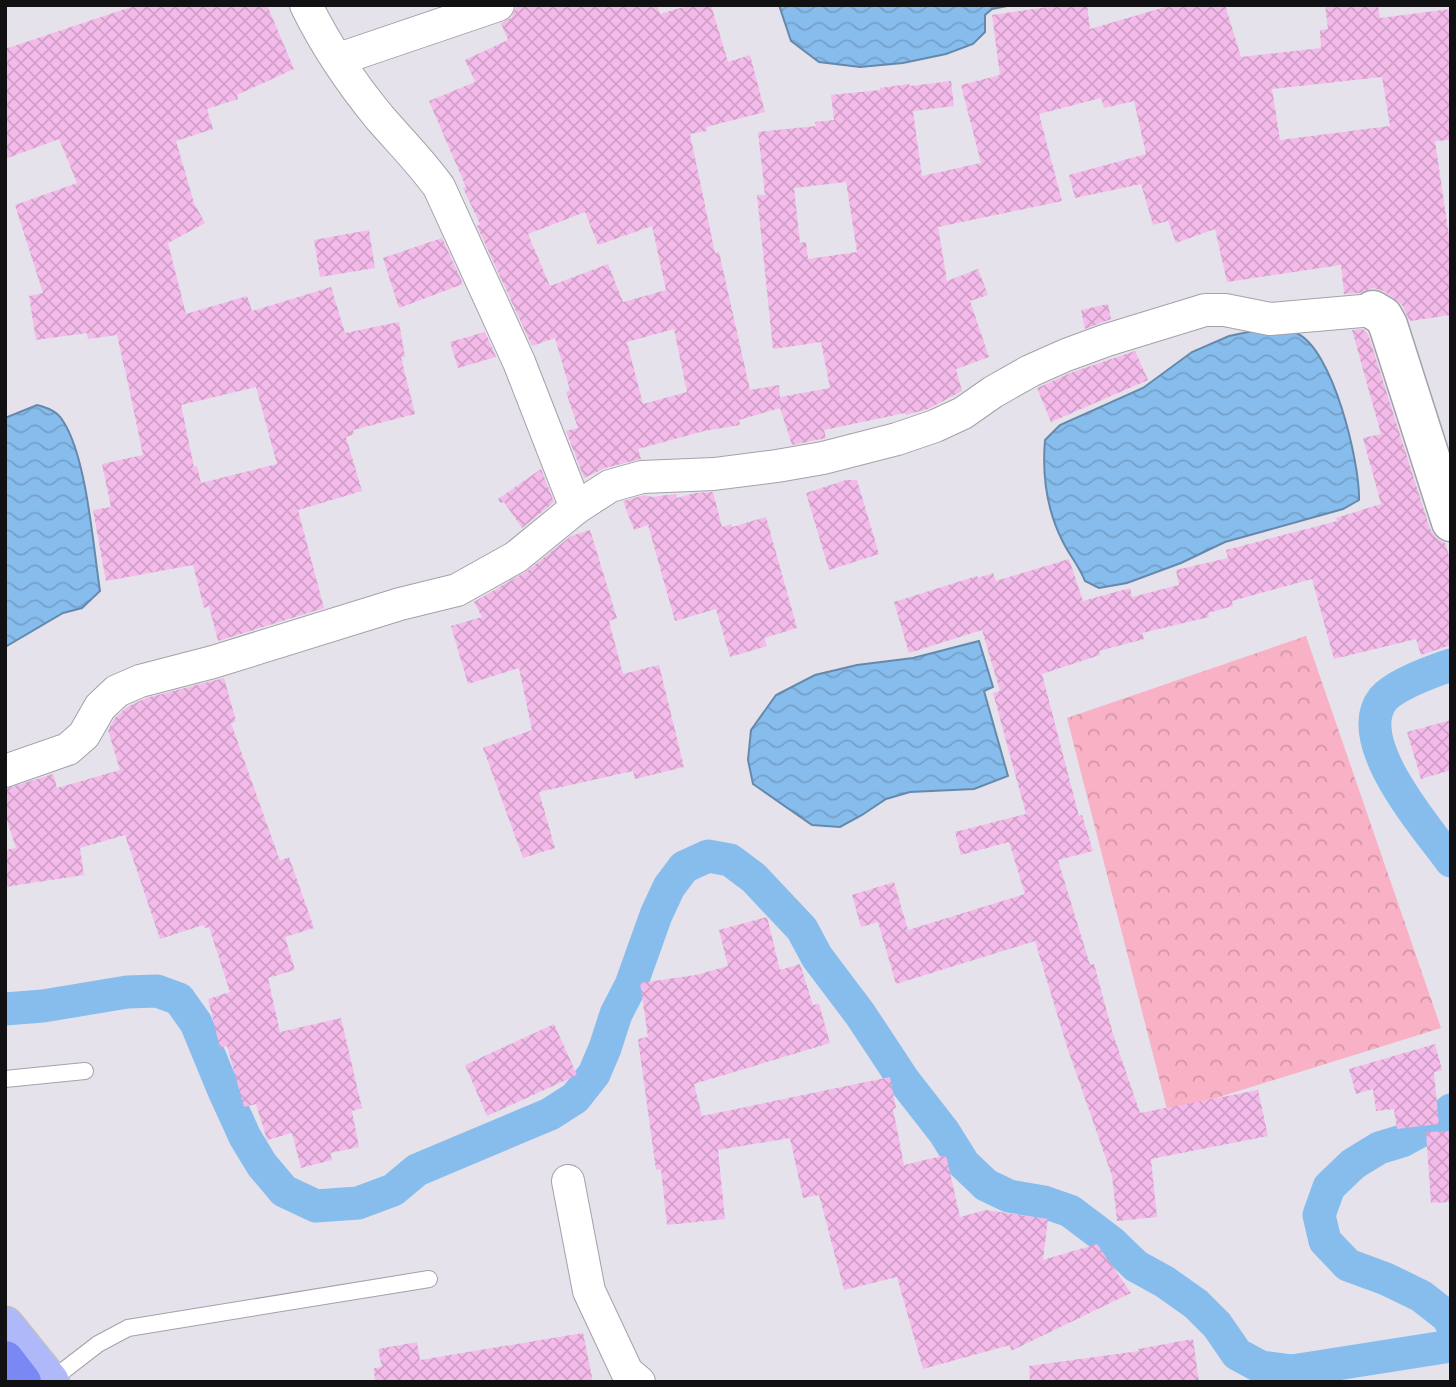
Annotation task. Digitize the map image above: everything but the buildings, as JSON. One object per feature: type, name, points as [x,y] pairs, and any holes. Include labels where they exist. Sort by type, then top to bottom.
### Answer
[{"type":"highway","points":[[5,1360],[22,1382]]},
{"type":"main road","points":[[5,1326],[50,1381]]},
{"type":"street","points":[[306,5],[339,60],[380,118],[422,163],[439,187],[519,362],[576,508]]},
{"type":"street","points":[[339,60],[498,5]]},
{"type":"street","points":[[5,771],[68,749],[84,735],[100,707],[117,691],[140,681],[213,662],[400,604],[457,590],[516,558],[576,508],[610,486],[642,477],[714,474],[777,466],[823,458],[897,439],[963,413],[1002,386],[1066,355],[1205,310],[1225,310],[1270,319],[1373,310],[1383,316],[1451,522]]},
{"type":"street","points":[[568,1181],[589,1291],[627,1372],[639,1382]]},
{"type":"lane","points":[[5,1079],[85,1071]]},
{"type":"lane","points":[[50,1381],[98,1344],[128,1328],[429,1279]]},
{"type":"green space","points":[[1306,636],[1441,1028],[1168,1113],[1067,718]]},
{"type":"water","points":[[779,5],[1012,5],[992,9],[985,15],[985,32],[973,44],[946,54],[903,63],[860,67],[819,62],[791,41]]},
{"type":"water","points":[[1253,331],[1296,333],[1309,343],[1322,360],[1342,408],[1355,460],[1359,500],[1343,509],[1225,542],[1181,563],[1127,583],[1099,588],[1085,581],[1057,530],[1049,505],[1044,466],[1045,440],[1060,425],[1143,388],[1192,352],[1229,336]]},
{"type":"water","points":[[37,405],[52,410],[61,418],[78,457],[88,503],[100,591],[82,608],[63,613],[5,647],[5,418]]},
{"type":"water","points":[[979,641],[993,687],[984,691],[1008,776],[974,789],[910,792],[886,799],[840,827],[812,825],[753,784],[748,760],[751,730],[776,695],[815,675],[857,665],[913,658]]},
{"type":"waterway","points":[[1451,665],[1396,689],[1383,699],[1375,717],[1376,737],[1396,783],[1451,861]]},
{"type":"waterway","points":[[5,1009],[43,1006],[127,992],[157,991],[179,999],[196,1023],[245,1137],[262,1165],[284,1191],[316,1206],[358,1203],[393,1190],[417,1170],[550,1114],[575,1098],[594,1074],[669,887],[684,867],[708,856],[730,860],[754,878],[802,929],[817,957],[860,1014],[905,1082],[944,1132],[964,1164],[986,1185],[1009,1196],[1044,1202],[1070,1211],[1111,1242],[1136,1266],[1196,1304],[1217,1325],[1237,1354],[1261,1367],[1292,1371],[1451,1346]]},
{"type":"waterway","points":[[1451,1110],[1442,1119],[1402,1141],[1379,1148],[1353,1164],[1329,1187],[1319,1215],[1325,1241],[1348,1265],[1421,1296],[1448,1317],[1451,1323]]}]
